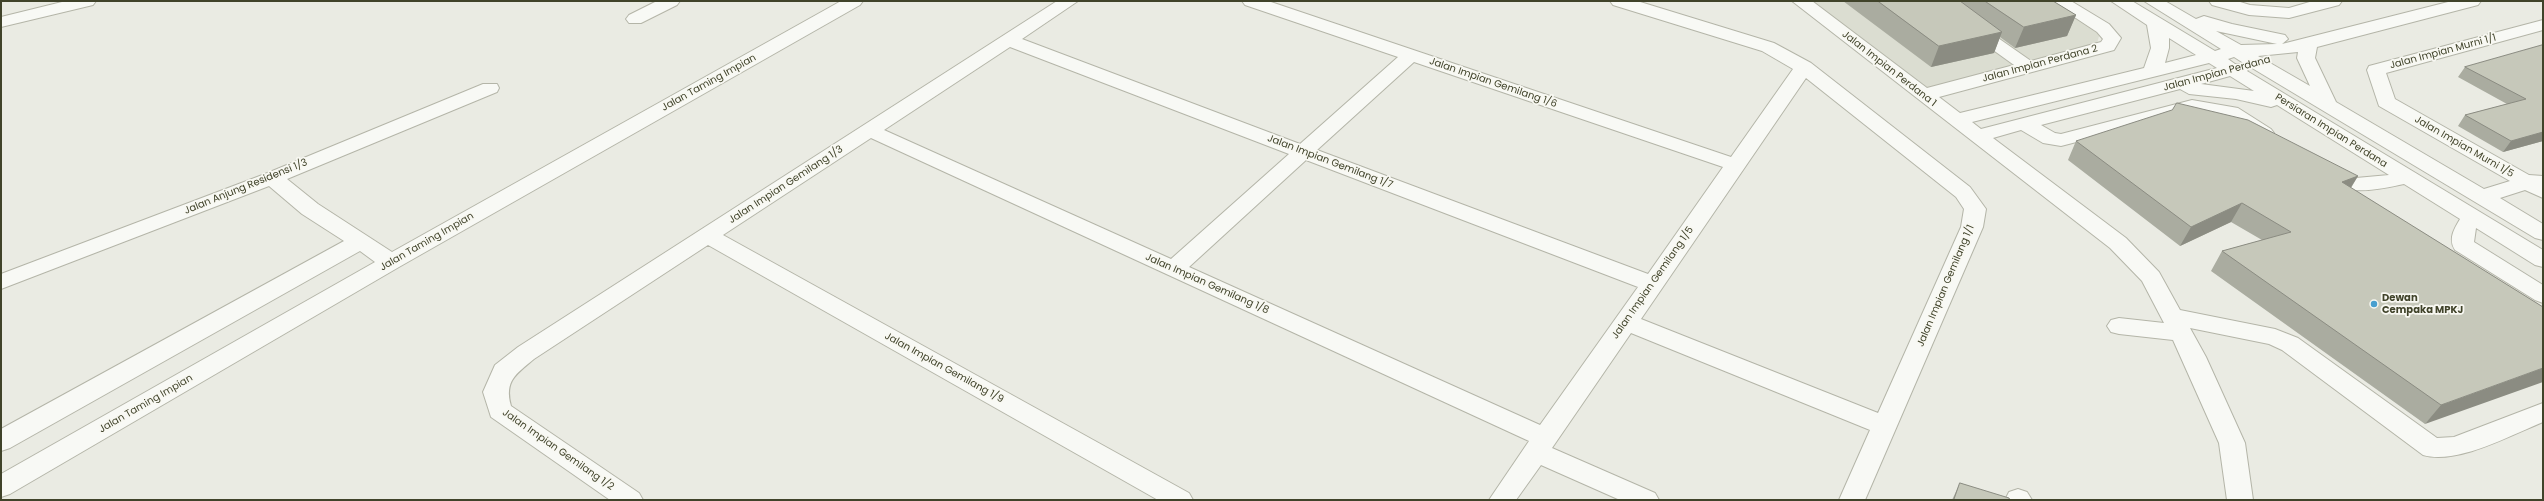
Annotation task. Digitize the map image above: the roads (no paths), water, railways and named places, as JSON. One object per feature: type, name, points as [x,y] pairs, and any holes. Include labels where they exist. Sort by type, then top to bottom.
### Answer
[{"type":"street","points":[[1,22],[87,1]]},
{"type":"street","points":[[635,19],[672,1]]},
{"type":"street","name":"Jalan Taming Impian","points":[[1,487],[391,262],[854,1]]},
{"type":"street","name":"Jalan Impian Gemilang 1/3","points":[[504,371],[526,353],[1069,1]]},
{"type":"street","name":"Jalan Impian Gemilang 1/6","points":[[1251,1],[1736,164]]},
{"type":"street","name":"Jalan Impian Gemilang 1/1","points":[[1619,1],[1768,47],[1804,67],[1962,192],[1975,209],[1972,227],[1886,426],[1852,500]]},
{"type":"street","name":"Jalan Impian Perdana 1","points":[[1801,1],[1923,96],[2118,243],[2151,277],[2194,357],[2232,443],[2240,500]]},
{"type":"street","points":[[1934,1],[2028,67]]},
{"type":"street","name":"Jalan Impian Perdana 2","points":[[1923,96],[2108,46],[2112,38],[2103,28],[2060,1]]},
{"type":"street","name":"Persiaran Impian Perdana","points":[[2120,1],[2158,11],[2237,51],[2543,233]]},
{"type":"street","points":[[2218,1],[2249,10],[2289,13],[2332,1]]},
{"type":"street","points":[[2416,1],[2435,11]]},
{"type":"street","points":[[2288,49],[2472,1]]},
{"type":"street","points":[[2151,72],[2158,58],[2162,41],[2158,11],[2228,29],[2308,43]]},
{"type":"street","name":"Persiaran Impian Perdana","points":[[2158,11],[2210,56],[2472,218],[2543,260]]},
{"type":"street","name":"Jalan Impian Murni 1/1","points":[[2386,102],[2376,70],[2539,29]]},
{"type":"street","name":"Jalan Impian Gemilang 1/7","points":[[1008,40],[1652,284]]},
{"type":"street","points":[[2308,43],[2306,58],[2328,105]]},
{"type":"street","name":"Jalan Impian Perdana","points":[[1955,120],[2210,56],[2237,51],[2288,49]]},
{"type":"street","name":"Jalan Impian Perdana","points":[[1976,136],[2270,61],[2288,49]]},
{"type":"street","points":[[1173,268],[1411,55]]},
{"type":"street","name":"Jalan Impian Gemilang 1/5","points":[[1502,500],[1804,67]]},
{"type":"street","points":[[2169,87],[2208,88],[2236,93],[2264,99],[2297,110]]},
{"type":"street","name":"Jalan Anjung Residensi 1/3","points":[[1,282],[272,178],[490,88]]},
{"type":"street","name":"Jalan Impian Murni 1/5","points":[[2386,102],[2538,184]]},
{"type":"street","points":[[2024,124],[2050,139],[2061,140],[2198,106],[2231,112],[2280,143]]},
{"type":"street","name":"Jalan Impian Gemilang 1/8","points":[[869,130],[1173,268],[1540,445],[1646,500]]},
{"type":"street","points":[[2312,163],[2343,182],[2364,186],[2406,177]]},
{"type":"street","points":[[272,178],[310,209],[358,243],[391,262]]},
{"type":"street","points":[[2482,197],[2538,184]]},
{"type":"street","points":[[2472,218],[2463,231],[2463,266],[2519,304],[2543,313]]},
{"type":"street","name":"Jalan Impian Gemilang 1/9","points":[[708,236],[1180,500]]},
{"type":"street","points":[[1,441],[358,243]]},
{"type":"street","points":[[2463,245],[2543,295]]},
{"type":"street","points":[[1626,322],[1886,426]]},
{"type":"street","points":[[2119,326],[2177,324],[2276,337],[2290,344],[2432,448],[2456,446],[2543,412]]},
{"type":"street","name":"Jalan Impian Gemilang 1/2","points":[[504,371],[495,392],[500,411],[630,500]]},
{"type":"place","name":"Dewan Cempaka MPKJ","points":[[2374,304]]}]
